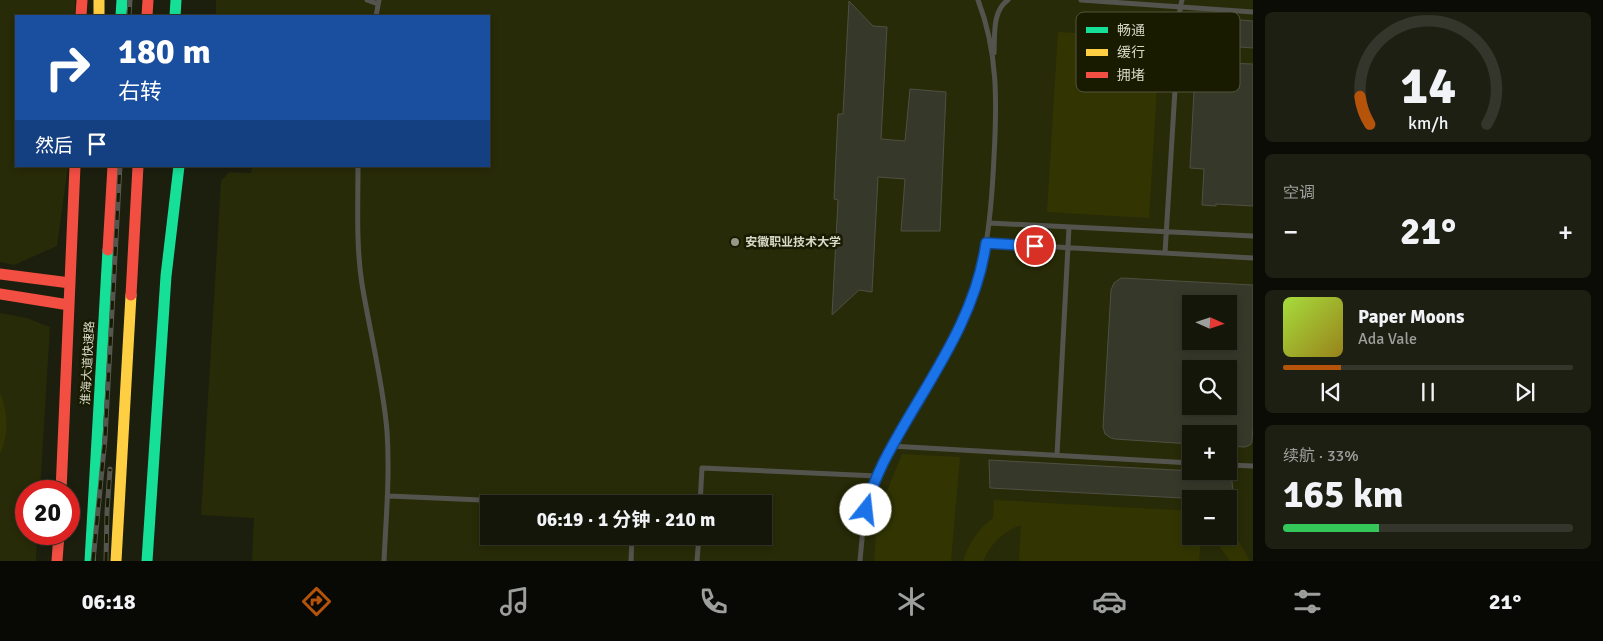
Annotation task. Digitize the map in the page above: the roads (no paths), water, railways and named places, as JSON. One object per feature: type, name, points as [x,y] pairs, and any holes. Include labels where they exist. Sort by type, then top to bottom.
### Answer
[{"type":"main road","points":[[81,15],[82,0]]},
{"type":"main road","points":[[99,0],[99,15]]},
{"type":"main road","points":[[121,15],[122,0]]},
{"type":"main road","points":[[147,15],[148,0]]},
{"type":"main road","points":[[175,15],[176,0]]},
{"type":"main road","points":[[61,480],[75,167]]},
{"type":"main road","name":"淮海大道快速路","points":[[90,561],[113,167]]},
{"type":"main road","points":[[116,561],[138,167]]},
{"type":"main road","points":[[147,561],[166,276],[179,167]]},
{"type":"main road","points":[[166,175],[166,276]]},
{"type":"main road","points":[[0,274],[70,283]]},
{"type":"main road","points":[[0,294],[69,305]]},
{"type":"main road","points":[[57,561],[58,545]]},
{"type":"lane","points":[[367,0],[379,2],[376,15]]},
{"type":"lane","points":[[978,0],[987,26],[994,61]]},
{"type":"lane","points":[[860,561],[869,497],[877,476],[892,446],[955,338],[977,285],[992,208],[996,119],[994,61],[996,20],[1000,7],[1008,0]]},
{"type":"lane","points":[[1081,0],[1253,12]]},
{"type":"lane","points":[[1180,12],[1182,0]]},
{"type":"lane","points":[[1165,253],[1175,92]]},
{"type":"lane","points":[[358,167],[358,243],[362,284],[387,431],[388,496],[384,561]]},
{"type":"lane","points":[[989,223],[1253,236]]},
{"type":"lane","points":[[1057,456],[1069,227]]},
{"type":"lane","points":[[986,243],[1253,258]]},
{"type":"lane","points":[[892,446],[1182,463]]},
{"type":"lane","points":[[1237,465],[1253,466]]},
{"type":"lane","points":[[700,495],[702,468],[877,476]]},
{"type":"lane","points":[[388,496],[480,500]]},
{"type":"lane","points":[[631,561],[632,545]]},
{"type":"lane","points":[[697,561],[698,545]]},
{"type":"railway","points":[[129,15],[130,0]]},
{"type":"railway","points":[[93,561],[105,439],[120,167]]},
{"type":"railway","points":[[106,561],[110,469]]},
{"type":"place","name":"安徽职业技术大学","points":[[735,242]]}]
